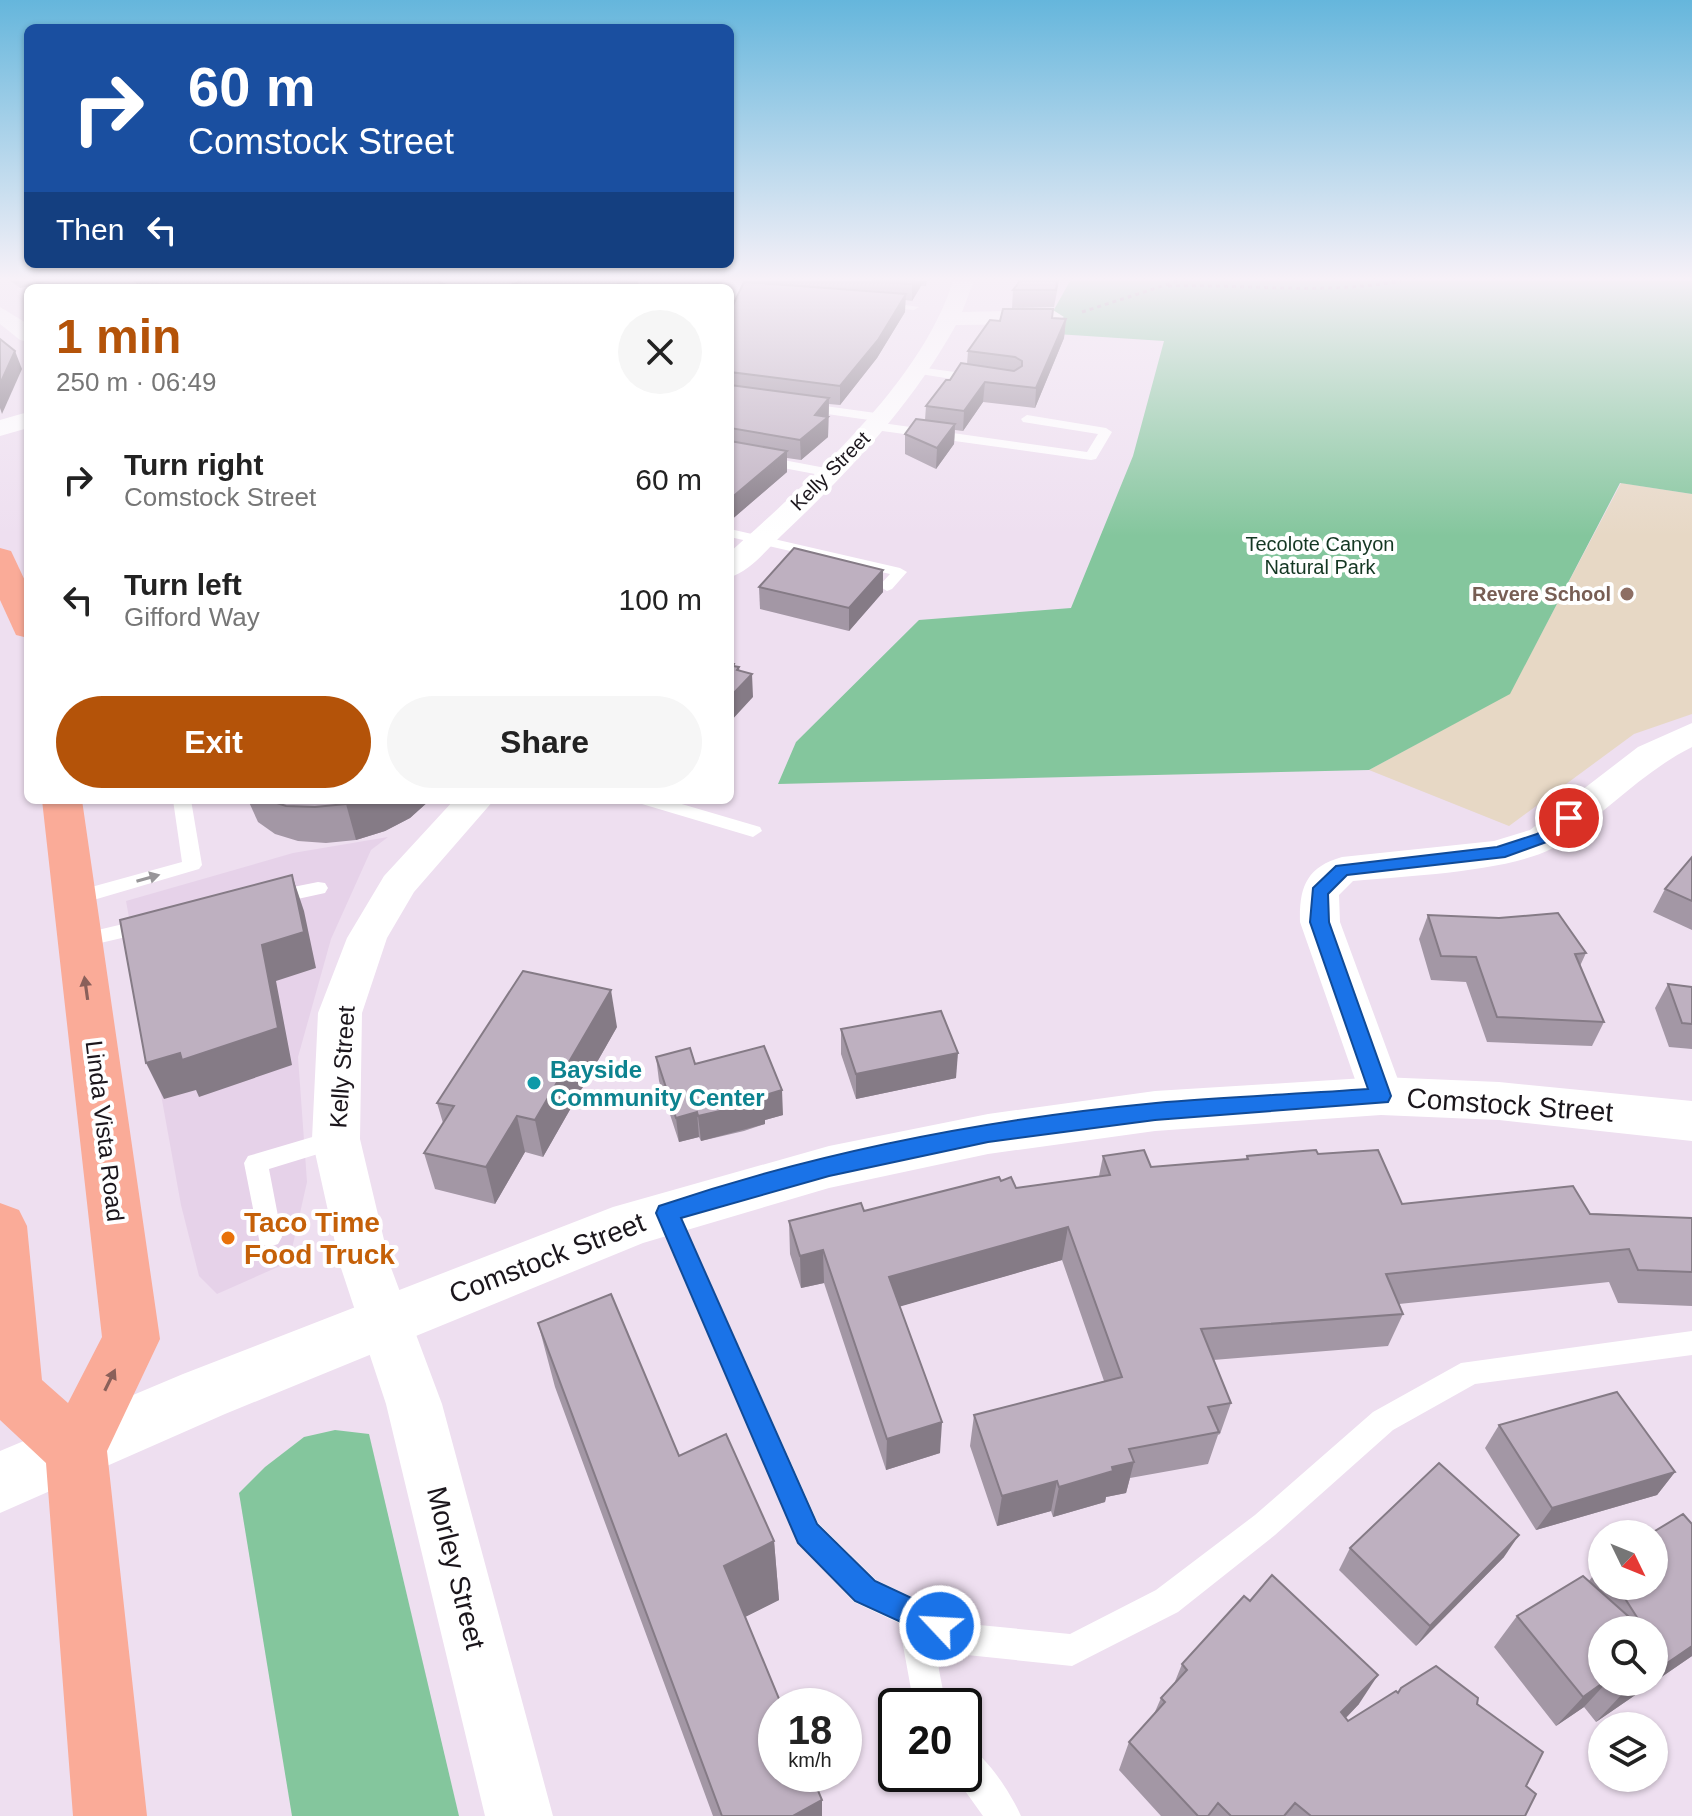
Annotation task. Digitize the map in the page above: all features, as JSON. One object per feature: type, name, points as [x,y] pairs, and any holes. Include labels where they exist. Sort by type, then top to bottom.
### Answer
[{"type":"main road","points":[[0,558],[24,613]]},
{"type":"main road","name":"Linda Vista Road","points":[[62,804],[131,1339],[76,1450]]},
{"type":"main road","points":[[0,1226],[13,1393],[76,1450],[110,1816]]},
{"type":"street","name":"Kelly Street","points":[[734,564],[831,473],[879,422],[921,366]]},
{"type":"street","points":[[0,428],[24,421]]},
{"type":"street","points":[[1381,1096],[1320,922],[1319,892],[1342,870],[1498,853],[1543,838],[1650,754],[1692,733]]},
{"type":"street","name":"Kelly Street","points":[[384,1322],[365,1265],[336,1139],[340,1013],[367,938],[398,885],[472,804]]},
{"type":"street","name":"Comstock Street","points":[[0,1482],[204,1394],[632,1223],[829,1167],[988,1134],[1155,1111],[1381,1096],[1499,1101],[1692,1121]]},
{"type":"street","name":"Morley Street","points":[[384,1322],[414,1404],[519,1816]]},
{"type":"lane","points":[[918,371],[986,380]]},
{"type":"lane","points":[[802,396],[846,402]]},
{"type":"lane","points":[[791,405],[1091,456],[1106,432],[1027,419]]},
{"type":"lane","points":[[734,455],[831,473]]},
{"type":"lane","points":[[734,534],[900,572],[887,586]]},
{"type":"lane","points":[[76,920],[192,865],[183,804]]},
{"type":"lane","points":[[662,804],[753,831]]},
{"type":"lane","points":[[246,903],[318,888]]},
{"type":"lane","points":[[76,920],[172,919]]},
{"type":"lane","points":[[269,1237],[256,1163],[336,1139]]},
{"type":"lane","points":[[667,1213],[808,1533],[865,1591],[967,1639],[1072,1650],[1167,1601],[1265,1525],[1383,1421],[1471,1372],[1692,1343]]},
{"type":"lane","points":[[913,1613],[927,1688]]},
{"type":"lane","points":[[982,1786],[1004,1816]]},
{"type":"shaded area","name":"Revere School","points":[[1621,483],[1692,494],[1692,714],[1634,734],[1509,826],[1369,770],[1510,693]]},
{"type":"shaded area","points":[[388,837],[371,850],[331,939],[298,1057],[307,1182],[289,1262],[217,1294],[199,1276],[181,1205],[126,901],[293,853]]},
{"type":"green space","name":"Tecolote Canyon Natural Park","points":[[1157,366],[1692,366],[1692,494],[1620,483],[1510,694],[1369,770],[778,784],[796,742],[919,620],[1071,608],[1133,456]]},
{"type":"green space","points":[[335,1430],[369,1434],[459,1816],[292,1816],[239,1493],[265,1467],[304,1437]]},
{"type":"building","points":[[0,366],[8,366],[0,384]]},
{"type":"building","points":[[734,366],[857,366],[840,386],[734,373]]},
{"type":"building","points":[[959,366],[1014,371],[1022,366],[1046,366],[1036,388],[985,382],[964,411],[926,406]]},
{"type":"building","points":[[734,386],[829,398],[815,415],[828,417],[800,440],[734,429]]},
{"type":"building","points":[[916,419],[955,424],[937,448],[905,434]]},
{"type":"building","points":[[734,442],[787,451],[734,496]]},
{"type":"building","points":[[794,548],[883,570],[849,608],[759,587]]},
{"type":"building","points":[[734,666],[752,674],[734,693]]},
{"type":"building","points":[[280,804],[346,804],[315,807]]},
{"type":"building","points":[[1692,857],[1692,901],[1665,889]]},
{"type":"building","points":[[292,875],[304,932],[262,945],[278,1028],[182,1060],[180,1053],[146,1063],[120,920]]},
{"type":"building","points":[[1558,913],[1586,953],[1575,954],[1604,1022],[1497,1017],[1476,957],[1441,956],[1428,915],[1499,918]]},
{"type":"building","points":[[523,971],[611,990],[535,1120],[517,1116],[486,1167],[424,1153],[454,1106],[437,1103]]},
{"type":"building","points":[[1668,984],[1692,987],[1692,1024],[1682,1023]]},
{"type":"building","points":[[941,1011],[958,1053],[856,1074],[841,1029]]},
{"type":"building","points":[[764,1046],[782,1090],[762,1096],[764,1100],[742,1106],[676,1118],[656,1057],[690,1048],[695,1064]]},
{"type":"building","points":[[1144,1150],[1151,1167],[1316,1150],[1318,1154],[1378,1150],[1402,1204],[1573,1186],[1590,1214],[1692,1218],[1692,1272],[1638,1270],[1629,1249],[1386,1274],[1403,1314],[1201,1329],[1231,1403],[1208,1407],[1219,1432],[1129,1449],[1134,1462],[1112,1467],[1113,1471],[1059,1487],[1057,1481],[1002,1496],[974,1415],[1122,1377],[1068,1227],[889,1277],[942,1422],[887,1439],[823,1250],[800,1256],[789,1221],[861,1203],[864,1211],[999,1177],[1001,1181],[1011,1177],[1016,1188],[1110,1175],[1103,1156]]},
{"type":"building","points":[[611,1294],[679,1456],[726,1434],[774,1541],[724,1566],[775,1688],[758,1688],[758,1792],[819,1792],[822,1800],[793,1816],[722,1816],[538,1323]]},
{"type":"building","points":[[1617,1392],[1675,1472],[1552,1508],[1499,1425]]},
{"type":"building","points":[[1439,1463],[1519,1535],[1430,1626],[1350,1548]]},
{"type":"building","points":[[1683,1514],[1692,1524],[1692,1646],[1668,1662],[1668,1616],[1636,1616],[1626,1600],[1668,1600],[1668,1523]]},
{"type":"building","points":[[1272,1575],[1378,1675],[1341,1712],[1348,1721],[1396,1691],[1398,1693],[1436,1666],[1478,1698],[1477,1704],[1543,1752],[1526,1786],[1536,1794],[1525,1816],[1311,1816],[1295,1803],[1284,1816],[1231,1816],[1218,1803],[1208,1816],[1198,1816],[1129,1742],[1165,1702],[1161,1698],[1187,1670],[1182,1664],[1244,1596],[1250,1601]]},
{"type":"building","points":[[1583,1576],[1588,1580],[1588,1600],[1610,1600],[1628,1616],[1588,1616],[1588,1693],[1583,1697],[1517,1616]]},
{"type":"place","name":"Revere School","points":[[1627,594]]},
{"type":"place","name":"Bayside Community Center","points":[[534,1083]]},
{"type":"place","name":"Taco Time Food Truck","points":[[228,1238]]},
{"type":"route","points":[[940,1626],[865,1591],[808,1533],[667,1213],[829,1167],[988,1134],[1155,1111],[1381,1096],[1320,922],[1319,892],[1342,870],[1498,853],[1543,838],[1569,818]]}]
